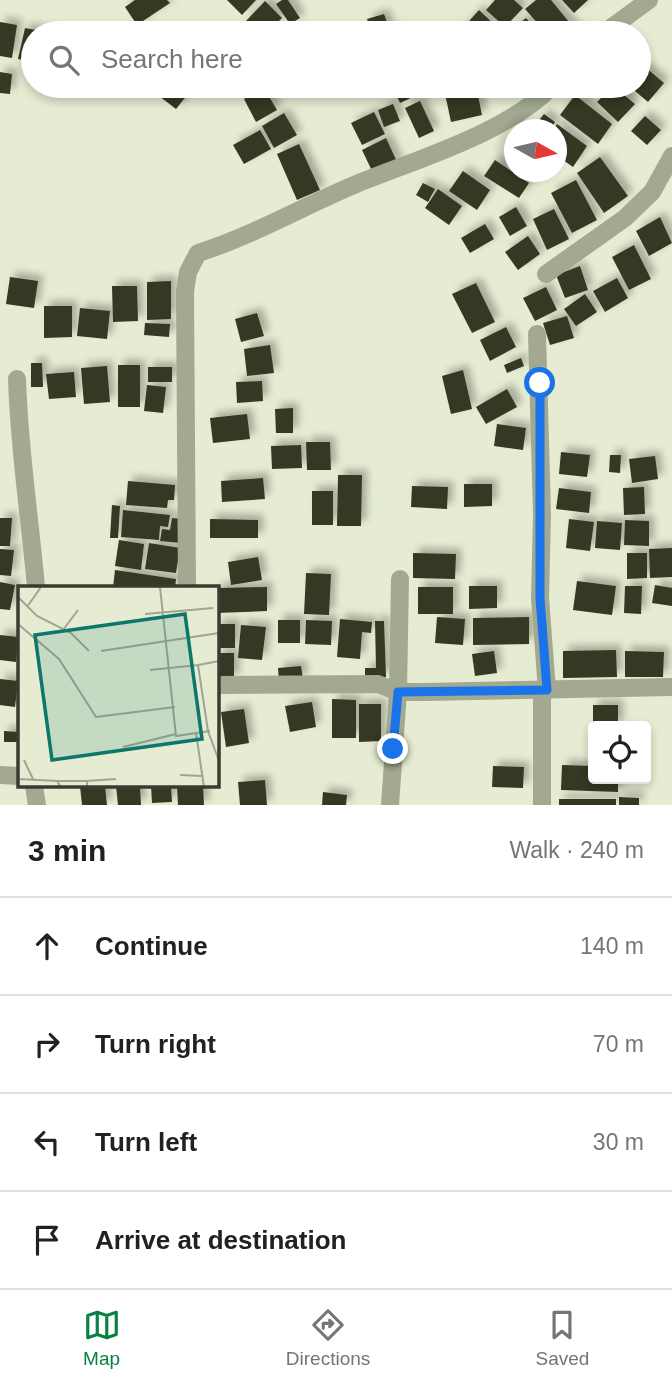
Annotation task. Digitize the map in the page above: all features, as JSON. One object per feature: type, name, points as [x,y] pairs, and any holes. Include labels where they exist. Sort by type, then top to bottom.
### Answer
[{"type":"street","points":[[620,21],[649,0]]},
{"type":"street","points":[[187,586],[184,384],[186,292],[192,261],[198,253],[451,147],[524,110],[538,98]]},
{"type":"street","points":[[546,274],[625,218],[652,192],[672,156]]},
{"type":"street","points":[[537,334],[542,513],[540,598],[547,690],[542,696],[542,805]]},
{"type":"street","points":[[17,379],[18,431],[29,500],[36,586]]},
{"type":"street","points":[[390,805],[398,692],[401,579]]},
{"type":"street","points":[[219,685],[378,684],[398,692],[672,687]]},
{"type":"street","points":[[0,775],[18,776]]},
{"type":"building","points":[[135,0],[167,0],[170,3],[143,21],[134,21],[125,7]]},
{"type":"building","points":[[227,0],[256,0],[242,15]]},
{"type":"building","points":[[288,0],[300,18],[288,21],[276,4]]},
{"type":"building","points":[[495,0],[514,0],[523,8],[511,21],[498,21],[486,10]]},
{"type":"building","points":[[536,0],[551,0],[568,21],[536,21],[525,9]]},
{"type":"building","points":[[562,0],[588,0],[574,13]]},
{"type":"building","points":[[265,1],[282,18],[279,21],[246,21]]},
{"type":"building","points":[[479,10],[491,21],[469,21]]},
{"type":"building","points":[[384,14],[387,21],[368,21],[367,19]]},
{"type":"building","points":[[0,22],[17,25],[12,58],[0,56]]},
{"type":"building","points":[[0,72],[12,74],[10,94],[0,93]]},
{"type":"building","points":[[651,72],[664,83],[648,102],[643,98],[651,98]]},
{"type":"building","points":[[162,98],[185,98],[176,109]]},
{"type":"building","points":[[270,98],[277,110],[256,122],[244,99]]},
{"type":"building","points":[[398,98],[411,98],[400,103]]},
{"type":"building","points":[[446,98],[478,98],[482,115],[451,122]]},
{"type":"building","points":[[573,98],[579,98],[612,124],[598,144],[560,115]]},
{"type":"building","points":[[601,98],[628,98],[635,104],[618,122],[597,102]]},
{"type":"building","points":[[420,101],[434,131],[419,138],[405,108]]},
{"type":"building","points":[[393,104],[400,121],[384,127],[378,110]]},
{"type":"building","points":[[374,112],[385,134],[362,145],[351,123]]},
{"type":"building","points":[[284,113],[297,135],[274,148],[262,126]]},
{"type":"building","points":[[645,116],[661,130],[647,145],[631,131]]},
{"type":"building","points":[[260,130],[271,149],[244,164],[233,145]]},
{"type":"building","points":[[567,131],[587,146],[573,167],[567,163]]},
{"type":"building","points":[[386,138],[398,164],[374,175],[362,150]]},
{"type":"building","points":[[299,144],[320,190],[297,200],[277,154]]},
{"type":"building","points":[[600,157],[628,196],[604,213],[577,173]]},
{"type":"building","points":[[495,160],[504,166],[504,182],[529,183],[519,198],[484,176]]},
{"type":"building","points":[[463,171],[490,190],[477,210],[449,191]]},
{"type":"building","points":[[576,180],[597,220],[572,233],[551,193]]},
{"type":"building","points":[[423,183],[435,189],[428,202],[416,195]]},
{"type":"building","points":[[438,189],[462,206],[449,225],[425,208]]},
{"type":"building","points":[[516,207],[527,226],[510,236],[499,217]]},
{"type":"building","points":[[554,209],[569,239],[547,250],[533,219]]},
{"type":"building","points":[[660,217],[672,243],[649,256],[636,231]]},
{"type":"building","points":[[485,224],[494,239],[470,253],[461,238]]},
{"type":"building","points":[[528,236],[540,254],[518,270],[505,252]]},
{"type":"building","points":[[634,245],[651,279],[629,290],[612,257]]},
{"type":"building","points":[[580,266],[588,290],[565,298],[556,275]]},
{"type":"building","points":[[10,277],[38,281],[34,308],[6,304]]},
{"type":"building","points":[[617,278],[628,298],[605,312],[593,291]]},
{"type":"building","points":[[171,281],[171,319],[147,320],[147,282]]},
{"type":"building","points":[[476,283],[495,322],[472,333],[452,294]]},
{"type":"building","points":[[112,286],[137,286],[138,321],[113,322]]},
{"type":"building","points":[[546,287],[557,310],[535,321],[523,298]]},
{"type":"building","points":[[585,294],[597,312],[576,326],[564,309]]},
{"type":"building","points":[[44,306],[72,306],[72,337],[44,338]]},
{"type":"building","points":[[80,308],[110,311],[107,339],[77,336]]},
{"type":"building","points":[[257,313],[264,336],[241,342],[235,319]]},
{"type":"building","points":[[567,316],[574,338],[550,345],[543,323]]},
{"type":"building","points":[[145,323],[170,324],[169,337],[144,335]]},
{"type":"building","points":[[506,327],[516,347],[490,361],[480,340]]},
{"type":"building","points":[[270,345],[274,373],[247,376],[244,349]]},
{"type":"building","points":[[521,358],[524,366],[507,373],[504,365]]},
{"type":"building","points":[[31,363],[42,363],[43,387],[31,387]]},
{"type":"building","points":[[118,365],[140,365],[140,407],[118,407]]},
{"type":"building","points":[[107,366],[110,402],[84,404],[81,368]]},
{"type":"building","points":[[148,367],[172,367],[172,382],[148,382]]},
{"type":"building","points":[[463,370],[472,409],[451,414],[442,376]]},
{"type":"building","points":[[74,372],[76,397],[49,399],[46,374]]},
{"type":"building","points":[[262,381],[263,401],[237,403],[236,382]]},
{"type":"building","points":[[147,385],[166,387],[163,413],[144,411]]},
{"type":"building","points":[[507,389],[517,407],[486,424],[476,407]]},
{"type":"building","points":[[293,408],[293,433],[276,433],[275,409]]},
{"type":"building","points":[[247,414],[250,439],[213,443],[210,418]]},
{"type":"building","points":[[497,424],[526,428],[523,450],[494,446]]},
{"type":"building","points":[[306,442],[330,442],[331,470],[307,470]]},
{"type":"building","points":[[301,445],[302,468],[272,469],[271,446]]},
{"type":"building","points":[[561,452],[590,455],[587,477],[559,474]]},
{"type":"building","points":[[610,455],[621,455],[620,473],[609,472]]},
{"type":"building","points":[[655,456],[658,479],[632,483],[629,459]]},
{"type":"building","points":[[338,475],[362,475],[361,526],[337,526]]},
{"type":"building","points":[[263,478],[265,499],[222,502],[221,481]]},
{"type":"building","points":[[128,481],[175,485],[174,500],[168,500],[167,508],[126,505]]},
{"type":"building","points":[[464,484],[492,484],[492,506],[464,507]]},
{"type":"building","points":[[412,486],[448,487],[447,509],[411,507]]},
{"type":"building","points":[[644,487],[645,514],[624,515],[623,488]]},
{"type":"building","points":[[559,488],[591,492],[589,513],[556,509]]},
{"type":"building","points":[[312,491],[333,491],[333,525],[312,525]]},
{"type":"building","points":[[112,505],[120,506],[118,538],[110,538]]},
{"type":"building","points":[[123,510],[170,515],[168,527],[160,526],[159,540],[121,537]]},
{"type":"building","points":[[0,518],[12,518],[10,546],[0,546]]},
{"type":"building","points":[[172,518],[183,519],[181,543],[160,541],[162,529],[170,530]]},
{"type":"building","points":[[210,519],[258,520],[258,538],[210,538]]},
{"type":"building","points":[[569,519],[594,522],[590,551],[566,548]]},
{"type":"building","points":[[625,520],[649,521],[649,546],[624,545]]},
{"type":"building","points":[[597,521],[622,523],[620,550],[595,548]]},
{"type":"building","points":[[119,540],[144,544],[141,570],[115,566]]},
{"type":"building","points":[[149,543],[180,548],[176,573],[145,569]]},
{"type":"building","points":[[672,548],[672,577],[650,578],[649,549]]},
{"type":"building","points":[[0,549],[14,550],[11,576],[0,575]]},
{"type":"building","points":[[413,553],[456,554],[455,579],[413,578]]},
{"type":"building","points":[[627,553],[647,553],[647,578],[627,579]]},
{"type":"building","points":[[258,557],[262,580],[231,585],[228,562]]},
{"type":"building","points":[[115,570],[176,579],[175,586],[113,586]]},
{"type":"building","points":[[306,573],[331,574],[329,615],[304,614]]},
{"type":"building","points":[[577,581],[616,586],[612,615],[573,610]]},
{"type":"building","points":[[0,582],[15,585],[10,610],[0,609]]},
{"type":"building","points":[[655,585],[672,588],[672,606],[652,603]]},
{"type":"building","points":[[469,586],[497,586],[497,608],[469,609]]},
{"type":"building","points":[[625,586],[642,586],[641,614],[624,613]]},
{"type":"building","points":[[267,587],[267,611],[219,613],[219,588]]},
{"type":"building","points":[[418,587],[453,587],[453,614],[418,614]]},
{"type":"building","points":[[437,617],[465,619],[463,645],[435,643]]},
{"type":"building","points":[[529,617],[529,644],[473,645],[473,618]]},
{"type":"building","points":[[340,619],[372,622],[371,633],[362,632],[360,659],[337,657]]},
{"type":"building","points":[[278,620],[300,620],[300,643],[278,643]]},
{"type":"building","points":[[306,620],[332,621],[331,645],[305,644]]},
{"type":"building","points":[[375,621],[384,621],[386,677],[365,677],[365,668],[376,668]]},
{"type":"building","points":[[219,624],[235,624],[235,648],[219,648]]},
{"type":"building","points":[[241,625],[266,627],[262,660],[238,658]]},
{"type":"building","points":[[0,635],[18,637],[16,662],[0,660]]},
{"type":"building","points":[[616,650],[617,677],[563,678],[563,651]]},
{"type":"building","points":[[494,651],[497,673],[475,676],[472,654]]},
{"type":"building","points":[[625,651],[664,652],[663,677],[625,677]]},
{"type":"building","points":[[219,653],[234,653],[234,679],[219,679]]},
{"type":"building","points":[[301,666],[303,679],[279,681],[278,668]]},
{"type":"building","points":[[0,679],[18,681],[15,707],[0,705]]},
{"type":"building","points":[[332,699],[356,700],[356,738],[332,738]]},
{"type":"building","points":[[312,702],[316,727],[290,732],[285,706]]},
{"type":"building","points":[[359,704],[381,704],[381,741],[359,742]]},
{"type":"building","points":[[593,705],[618,705],[618,721],[593,721]]},
{"type":"building","points":[[244,709],[249,743],[226,747],[221,712]]},
{"type":"building","points":[[4,731],[18,732],[18,742],[4,742]]},
{"type":"building","points":[[562,765],[588,766],[588,784],[618,784],[618,792],[561,790]]},
{"type":"building","points":[[493,766],[524,767],[523,788],[492,787]]},
{"type":"building","points":[[265,780],[267,805],[240,805],[238,782]]},
{"type":"building","points":[[80,788],[105,788],[107,805],[82,805]]},
{"type":"building","points":[[116,788],[140,788],[141,805],[118,805]]},
{"type":"building","points":[[151,788],[171,788],[172,802],[152,803]]},
{"type":"building","points":[[177,788],[203,788],[204,805],[178,805]]},
{"type":"building","points":[[323,792],[347,795],[346,805],[322,805]]},
{"type":"building","points":[[619,797],[639,798],[639,805],[619,805]]},
{"type":"building","points":[[559,799],[616,799],[616,805],[559,805]]},
{"type":"route","points":[[393,749],[395,701],[398,692],[547,690],[540,598],[540,383]]}]
